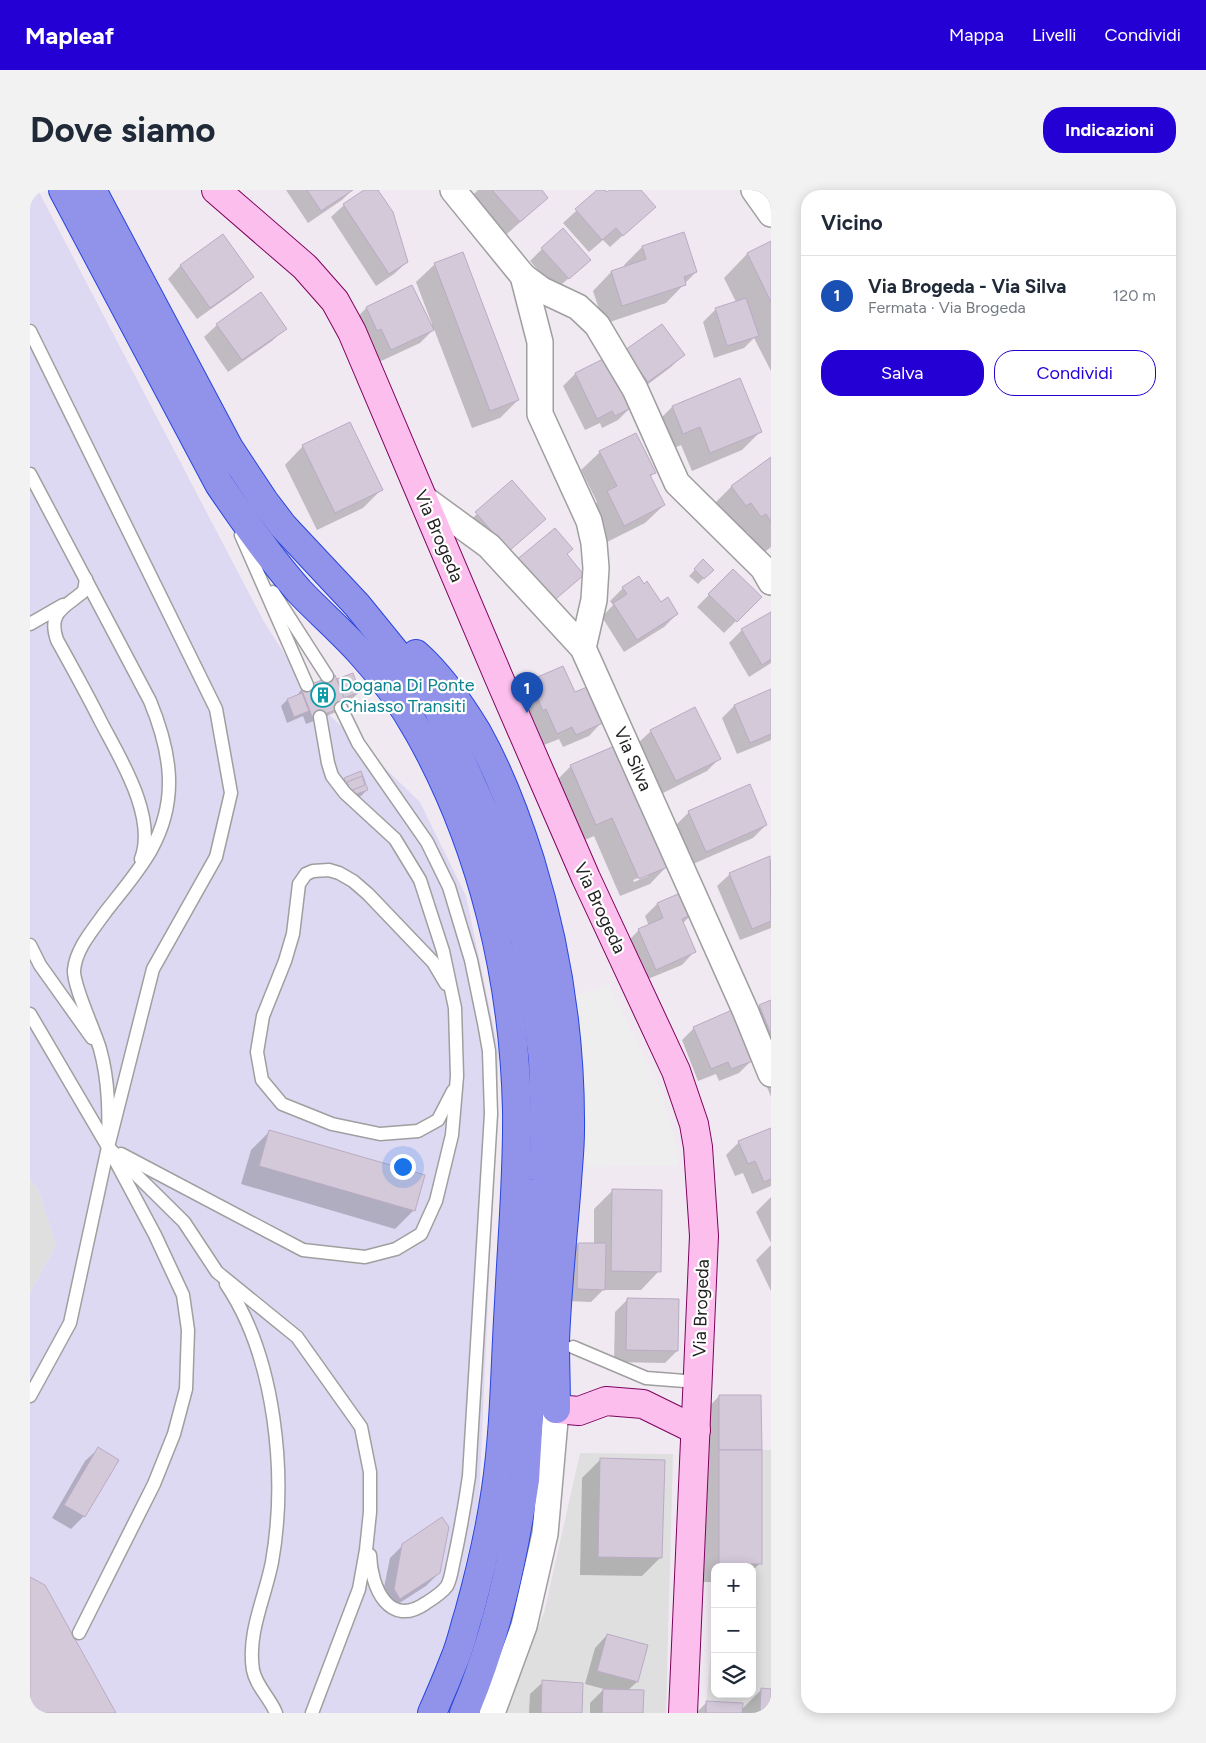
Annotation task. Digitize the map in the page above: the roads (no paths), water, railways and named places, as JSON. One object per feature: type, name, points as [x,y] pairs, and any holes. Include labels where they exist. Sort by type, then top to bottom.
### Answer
[{"type":"highway","points":[[63,190],[219,484],[246,524],[286,575],[361,653],[381,677],[418,732],[456,810],[482,883],[497,938],[508,998],[517,1110],[516,1173],[500,1451],[489,1531],[476,1587],[459,1647],[432,1713]]},
{"type":"highway","points":[[92,190],[178,354],[237,461],[264,501],[284,526],[357,605],[413,674],[438,709],[495,837],[525,940],[543,1059],[546,1125],[525,1480],[518,1527],[504,1591],[481,1667],[464,1713]]},
{"type":"highway","points":[[357,605],[420,657],[446,685],[469,719],[504,785],[519,826],[549,928],[565,1028],[570,1088],[570,1133],[555,1341],[556,1409]]},
{"type":"street","name":"Via Brogeda","points":[[216,190],[306,267],[335,300],[352,332],[586,878],[676,1071],[694,1124],[698,1147],[704,1236],[683,1713]]},
{"type":"street","points":[[453,190],[522,276],[542,290],[578,307],[597,326],[635,389],[677,483],[763,568],[771,582]]},
{"type":"street","points":[[754,190],[771,214]]},
{"type":"street","points":[[522,276],[540,342],[540,414],[589,521],[594,543],[596,568],[594,600],[583,648]]},
{"type":"street","name":"Via Silva","points":[[422,497],[489,546],[583,648],[741,1002],[771,1074]]},
{"type":"street","points":[[492,1713],[524,1626],[544,1534],[556,1409],[579,1410],[606,1401],[643,1404],[696,1430]]},
{"type":"lane","points":[[30,331],[216,709],[231,793],[216,857],[153,969],[108,1147],[70,1323],[30,1396]]},
{"type":"lane","points":[[30,474],[150,701],[158,722],[169,764],[170,786],[160,831],[135,873],[80,949],[74,973],[76,984],[100,1050],[109,1113],[108,1147],[184,1222],[243,1314],[256,1344],[264,1373],[276,1446],[279,1482],[278,1522],[271,1564],[252,1646],[255,1678],[276,1713]]},
{"type":"lane","points":[[219,484],[307,684]]},
{"type":"lane","points":[[256,567],[328,676]]},
{"type":"lane","points":[[86,579],[84,591],[63,607],[57,615],[54,630],[57,640],[134,789],[142,814],[145,832],[144,852],[135,873]]},
{"type":"lane","points":[[30,624],[70,601]]},
{"type":"lane","points":[[217,1272],[297,1337],[360,1427],[370,1472],[370,1563],[376,1588],[383,1600],[391,1607],[404,1611],[416,1610],[439,1594],[449,1582],[460,1532],[469,1476],[491,1114],[490,1075],[484,1023],[471,960],[448,888],[427,842],[358,743],[341,708]]},
{"type":"lane","points":[[108,1147],[303,1250],[365,1257],[396,1249],[421,1234],[436,1202],[452,1136],[457,1076],[455,1008],[443,951],[420,880],[395,839],[345,793],[332,776],[320,717]]},
{"type":"lane","points":[[455,1008],[450,990],[433,962],[368,894],[339,873],[329,870],[312,871],[302,878],[298,893],[293,934],[263,1016],[257,1052],[262,1080],[282,1104],[332,1124],[380,1134],[418,1131],[438,1120],[452,1094],[457,1076]]},
{"type":"lane","points":[[30,945],[40,965],[100,1050]]},
{"type":"lane","points":[[30,1014],[108,1147],[155,1235],[183,1295],[188,1330],[186,1389],[174,1434],[154,1484],[79,1633]]},
{"type":"lane","points":[[573,1347],[646,1378],[698,1382]]},
{"type":"lane","points":[[312,1713],[359,1589],[370,1515]]},
{"type":"place","name":"Dogana Di Ponte Chiasso Transiti","points":[[323,695]]},
{"type":"place","name":"Via Brogeda - Via Silva","points":[[527,713]]}]
